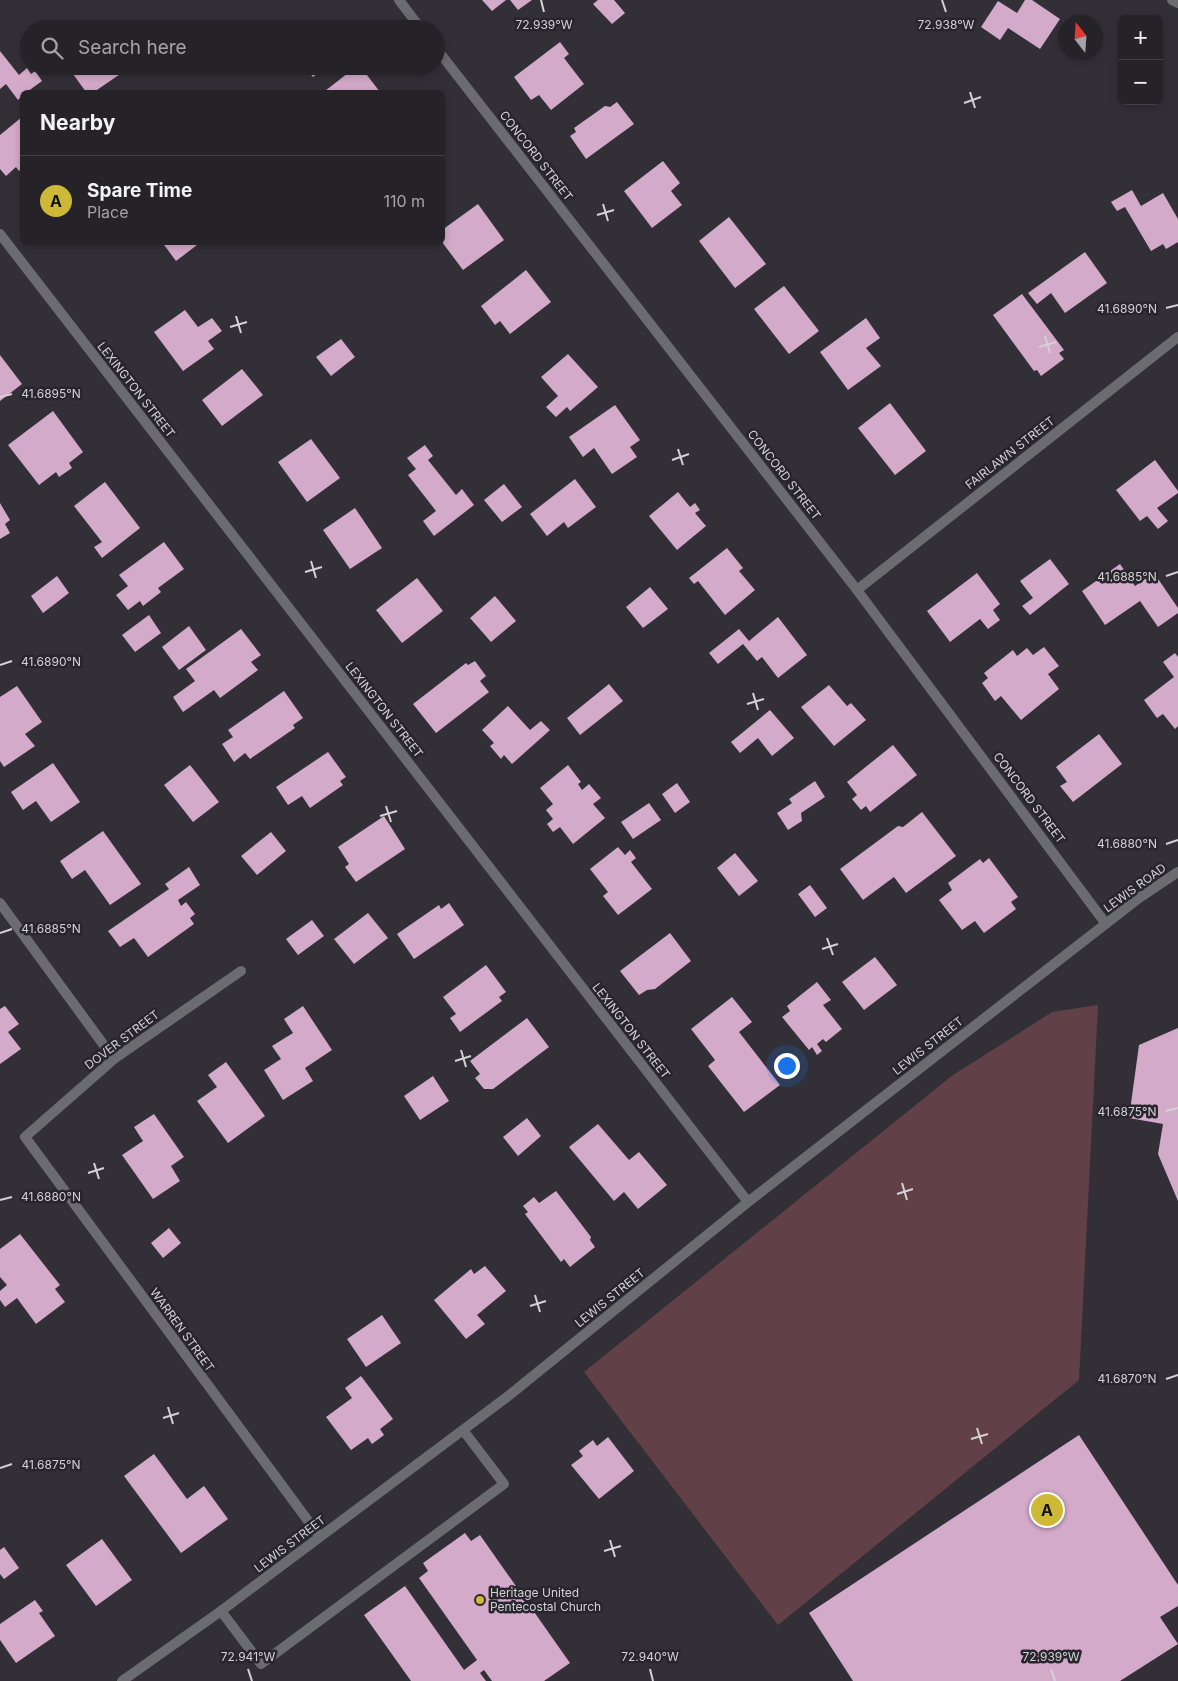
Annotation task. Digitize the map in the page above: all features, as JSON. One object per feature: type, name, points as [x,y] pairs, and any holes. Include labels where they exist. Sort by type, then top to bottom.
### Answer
[{"type":"street","points":[[399,0],[415,20]]},
{"type":"street","points":[[1172,0],[1178,3]]},
{"type":"street","name":"CONCORD STREET","points":[[445,60],[857,590],[1106,924]]},
{"type":"street","name":"LEXINGTON STREET","points":[[0,234],[748,1202]]},
{"type":"street","name":"FAIRLAWN STREET","points":[[857,590],[1178,337]]},
{"type":"street","name":"LEWIS ROAD","points":[[1106,924],[1139,898],[1178,872]]},
{"type":"street","points":[[0,903],[114,1059]]},
{"type":"street","name":"LEWIS STREET","points":[[122,1681],[221,1611],[507,1398],[748,1202],[1106,924]]},
{"type":"street","name":"DOVER STREET","points":[[25,1137],[114,1059],[241,971]]},
{"type":"street","name":"WARREN STREET","points":[[25,1137],[320,1537]]},
{"type":"street","points":[[221,1611],[261,1664],[504,1484],[464,1430]]},
{"type":"shaded area","points":[[1098,1005],[1079,1380],[778,1625],[584,1372],[953,1075],[1052,1012]]},
{"type":"building","points":[[482,0],[506,0],[492,11]]},
{"type":"building","points":[[510,0],[532,0],[518,10]]},
{"type":"building","points":[[598,0],[614,0],[625,13],[612,24],[593,4]]},
{"type":"building","points":[[1025,0],[1032,0],[1058,18],[1058,22],[1040,49],[1008,28],[1000,40],[981,27],[998,1],[1017,13]]},
{"type":"building","points":[[560,42],[569,54],[564,58],[584,84],[551,110],[539,95],[531,100],[514,77]]},
{"type":"building","points":[[0,51],[19,75],[38,75],[42,81],[30,90],[20,90],[20,98],[18,100],[6,84],[0,89]]},
{"type":"building","points":[[74,75],[119,75],[97,90],[85,90]]},
{"type":"building","points":[[345,75],[367,75],[378,90],[326,90]]},
{"type":"building","points":[[617,102],[634,124],[586,159],[570,136],[576,132],[574,128],[605,106],[610,107]]},
{"type":"building","points":[[20,119],[20,170],[16,167],[6,176],[0,169],[0,135]]},
{"type":"building","points":[[663,161],[680,183],[671,191],[682,205],[652,228],[624,191]]},
{"type":"building","points":[[1132,190],[1141,206],[1163,193],[1178,219],[1178,242],[1166,249],[1163,244],[1151,251],[1125,207],[1117,211],[1111,202]]},
{"type":"building","points":[[478,204],[504,240],[463,270],[444,245],[445,228]]},
{"type":"building","points":[[729,217],[766,264],[735,288],[699,241]]},
{"type":"building","points":[[164,245],[197,245],[176,261]]},
{"type":"building","points":[[1085,252],[1107,283],[1065,313],[1051,293],[1037,304],[1028,293]]},
{"type":"building","points":[[526,270],[551,302],[510,334],[500,321],[495,325],[481,306]]},
{"type":"building","points":[[784,286],[819,331],[789,354],[754,309]]},
{"type":"building","points":[[1022,294],[1064,350],[1059,353],[1064,359],[1041,376],[1037,370],[1034,371],[993,315]]},
{"type":"building","points":[[185,310],[198,327],[212,318],[222,331],[208,341],[214,349],[183,371],[154,332]]},
{"type":"building","points":[[866,318],[880,338],[866,348],[881,366],[848,390],[820,352]]},
{"type":"building","points":[[341,339],[355,357],[331,376],[316,357]]},
{"type":"building","points":[[568,354],[598,387],[570,411],[567,407],[556,417],[546,407],[558,396],[541,377]]},
{"type":"building","points":[[0,355],[22,384],[0,401]]},
{"type":"building","points":[[242,369],[263,395],[222,426],[202,400]]},
{"type":"building","points":[[890,403],[926,451],[895,475],[858,428]]},
{"type":"building","points":[[615,405],[640,440],[630,447],[637,457],[612,474],[594,448],[583,457],[569,437]]},
{"type":"building","points":[[53,411],[83,452],[69,463],[72,468],[59,477],[56,472],[39,485],[8,445]]},
{"type":"building","points":[[311,439],[340,478],[307,502],[278,462]]},
{"type":"building","points":[[425,445],[433,456],[428,460],[456,495],[462,489],[474,505],[434,536],[423,521],[436,511],[408,475],[416,469],[407,458]]},
{"type":"building","points":[[1155,460],[1178,491],[1178,493],[1157,508],[1168,521],[1158,529],[1147,516],[1140,521],[1116,490]]},
{"type":"building","points":[[575,479],[596,507],[568,528],[564,522],[547,536],[530,514]]},
{"type":"building","points":[[105,482],[140,528],[102,558],[94,547],[102,542],[74,506]]},
{"type":"building","points":[[504,484],[522,507],[502,522],[484,500]]},
{"type":"building","points":[[678,492],[690,507],[695,503],[700,510],[695,513],[706,526],[677,550],[649,516]]},
{"type":"building","points":[[0,503],[10,520],[5,524],[10,533],[0,539]]},
{"type":"building","points":[[355,508],[382,548],[350,569],[323,530]]},
{"type":"building","points":[[164,542],[184,569],[158,588],[161,592],[143,606],[140,601],[128,610],[116,595],[128,586],[119,575]]},
{"type":"building","points":[[727,548],[743,568],[739,571],[755,590],[725,615],[698,581],[694,584],[689,578]]},
{"type":"building","points":[[1050,559],[1069,584],[1030,615],[1022,606],[1033,598],[1020,581]]},
{"type":"building","points":[[1120,564],[1135,586],[1154,573],[1178,608],[1178,613],[1158,627],[1140,601],[1105,625],[1082,591]]},
{"type":"building","points":[[977,573],[1000,604],[993,610],[1000,620],[988,629],[980,619],[950,642],[927,611]]},
{"type":"building","points":[[57,576],[69,593],[43,613],[31,596]]},
{"type":"building","points":[[417,578],[443,611],[402,643],[376,610]]},
{"type":"building","points":[[650,587],[668,609],[643,628],[626,607]]},
{"type":"building","points":[[495,596],[516,621],[491,642],[470,618]]},
{"type":"building","points":[[149,615],[161,633],[135,652],[122,635]]},
{"type":"building","points":[[778,617],[807,655],[778,678],[762,657],[757,661],[743,644],[718,664],[709,653],[739,629],[749,641]]},
{"type":"building","points":[[189,626],[206,650],[179,670],[162,647]]},
{"type":"building","points":[[241,629],[261,655],[251,662],[258,670],[220,698],[214,690],[183,712],[173,697],[195,681],[186,669]]},
{"type":"building","points":[[1044,647],[1059,666],[1048,674],[1059,689],[1021,720],[1001,696],[995,701],[982,683],[988,678],[984,673],[1013,650],[1017,656],[1027,648],[1033,655]]},
{"type":"building","points":[[1175,653],[1178,657],[1178,726],[1175,729],[1163,714],[1157,718],[1144,700],[1174,677],[1163,662]]},
{"type":"building","points":[[475,661],[486,676],[480,681],[489,692],[436,733],[413,704],[466,663],[468,665]]},
{"type":"building","points":[[609,684],[623,701],[580,735],[567,718]]},
{"type":"building","points":[[829,685],[847,706],[851,703],[866,720],[834,746],[801,707]]},
{"type":"building","points":[[17,686],[42,722],[25,734],[35,746],[4,767],[0,761],[0,697]]},
{"type":"building","points":[[284,691],[303,718],[293,725],[295,728],[250,759],[245,753],[234,762],[222,744],[233,737],[228,730]]},
{"type":"building","points":[[508,706],[530,730],[541,721],[550,730],[512,764],[504,755],[501,759],[490,746],[494,743],[482,730]]},
{"type":"building","points":[[770,710],[794,738],[772,756],[758,738],[740,753],[731,742]]},
{"type":"building","points":[[1099,734],[1122,764],[1073,802],[1060,786],[1067,782],[1056,767]]},
{"type":"building","points":[[893,745],[917,775],[870,812],[866,806],[861,810],[852,799],[857,795],[847,782]]},
{"type":"building","points":[[328,752],[346,777],[340,781],[343,785],[310,808],[302,796],[288,805],[276,787]]},
{"type":"building","points":[[53,763],[80,802],[51,822],[36,801],[23,810],[11,792]]},
{"type":"building","points":[[190,765],[219,802],[193,822],[164,785]]},
{"type":"building","points":[[568,765],[581,782],[578,784],[582,790],[589,784],[601,798],[593,804],[605,818],[573,844],[560,827],[553,832],[547,824],[553,819],[546,810],[553,804],[540,788]]},
{"type":"building","points":[[815,781],[825,797],[801,813],[802,821],[788,830],[777,813],[792,803],[789,799]]},
{"type":"building","points":[[677,783],[690,802],[675,813],[662,794]]},
{"type":"building","points":[[649,803],[661,820],[633,839],[621,822]]},
{"type":"building","points":[[922,812],[956,856],[906,893],[894,877],[863,900],[840,869],[898,826],[903,827]]},
{"type":"building","points":[[384,816],[405,849],[356,882],[345,867],[349,864],[338,847]]},
{"type":"building","points":[[103,831],[141,884],[110,905],[85,870],[72,879],[60,861]]},
{"type":"building","points":[[271,832],[286,851],[257,875],[241,856]]},
{"type":"building","points":[[618,847],[625,855],[630,850],[636,858],[631,862],[652,889],[618,915],[603,896],[608,892],[590,869]]},
{"type":"building","points":[[735,853],[758,881],[739,896],[717,868]]},
{"type":"building","points":[[989,858],[1018,897],[1011,902],[1016,909],[984,933],[975,921],[962,930],[939,900],[952,890],[948,883],[980,859],[983,863]]},
{"type":"building","points":[[189,867],[200,885],[178,900],[181,906],[186,902],[195,914],[190,918],[194,924],[148,957],[134,938],[120,947],[108,931],[169,889],[165,884]]},
{"type":"building","points":[[810,885],[827,908],[815,917],[798,894]]},
{"type":"building","points":[[449,903],[464,925],[414,959],[397,934],[439,905],[441,909]]},
{"type":"building","points":[[368,913],[388,938],[354,964],[334,939]]},
{"type":"building","points":[[312,920],[324,936],[298,955],[286,939]]},
{"type":"building","points":[[670,933],[691,961],[655,989],[647,990],[639,995],[620,971]]},
{"type":"building","points":[[875,957],[897,985],[864,1010],[842,982]]},
{"type":"building","points":[[486,965],[506,992],[499,997],[502,1001],[460,1032],[450,1018],[456,1014],[443,997]]},
{"type":"building","points":[[817,982],[831,1000],[823,1005],[842,1029],[826,1042],[823,1039],[817,1044],[822,1051],[817,1055],[812,1047],[809,1050],[782,1017],[790,1011],[787,1006]]},
{"type":"building","points":[[732,997],[752,1022],[739,1032],[780,1085],[744,1112],[708,1066],[715,1060],[691,1029]]},
{"type":"building","points":[[5,1006],[19,1024],[8,1032],[21,1049],[0,1064],[0,1009]]},
{"type":"building","points":[[303,1006],[332,1050],[305,1068],[313,1081],[283,1100],[264,1070],[281,1059],[272,1046],[293,1033],[284,1019]]},
{"type":"building","points":[[527,1018],[549,1047],[493,1089],[484,1089],[475,1078],[480,1074],[470,1061]]},
{"type":"building","points":[[1178,1028],[1178,1201],[1158,1154],[1163,1124],[1129,1118],[1139,1045]]},
{"type":"building","points":[[226,1062],[265,1116],[228,1143],[197,1101],[217,1087],[208,1075]]},
{"type":"building","points":[[433,1076],[449,1101],[420,1120],[404,1096]]},
{"type":"building","points":[[154,1114],[184,1157],[171,1166],[180,1181],[153,1199],[122,1155],[143,1141],[134,1127]]},
{"type":"building","points":[[527,1118],[541,1136],[518,1156],[503,1137]]},
{"type":"building","points":[[598,1124],[629,1160],[639,1152],[667,1185],[638,1209],[624,1192],[614,1201],[569,1147]]},
{"type":"building","points":[[556,1191],[591,1237],[590,1240],[595,1247],[570,1267],[564,1259],[561,1262],[525,1214],[528,1212],[523,1206],[534,1197],[539,1203]]},
{"type":"building","points":[[169,1228],[181,1243],[163,1258],[151,1243]]},
{"type":"building","points":[[20,1234],[60,1285],[55,1289],[65,1302],[36,1324],[17,1298],[5,1307],[0,1300],[0,1291],[7,1285],[0,1277],[0,1249]]},
{"type":"building","points":[[485,1266],[506,1291],[477,1315],[485,1324],[466,1339],[434,1300],[471,1269],[474,1274]]},
{"type":"building","points":[[382,1315],[401,1343],[366,1367],[347,1339]]},
{"type":"building","points":[[361,1376],[393,1419],[380,1429],[384,1435],[372,1444],[368,1438],[351,1450],[326,1417],[352,1398],[345,1388]]},
{"type":"building","points":[[1079,1435],[1178,1585],[1178,1606],[1160,1617],[1178,1644],[1120,1681],[853,1681],[809,1613]]},
{"type":"building","points":[[608,1437],[634,1471],[599,1499],[571,1465],[583,1456],[579,1451],[593,1440],[597,1446]]},
{"type":"building","points":[[154,1454],[187,1499],[204,1486],[228,1519],[181,1553],[124,1476]]},
{"type":"building","name":"Heritage United Pentecostal Church","points":[[465,1533],[471,1541],[480,1535],[570,1663],[544,1681],[492,1681],[484,1670],[480,1673],[486,1681],[411,1681],[364,1615],[405,1586],[464,1670],[477,1660],[419,1578],[428,1571],[423,1563]]},
{"type":"building","points":[[102,1539],[132,1580],[96,1606],[66,1565]]},
{"type":"building","points":[[4,1547],[19,1568],[4,1579],[0,1574],[0,1550]]},
{"type":"building","points":[[35,1600],[43,1611],[39,1613],[55,1636],[16,1663],[0,1640],[0,1624]]},
{"type":"place","name":"Spare Time","points":[[1047,1510]]},
{"type":"place","name":"Heritage United Pentecostal Church","points":[[480,1600]]}]
